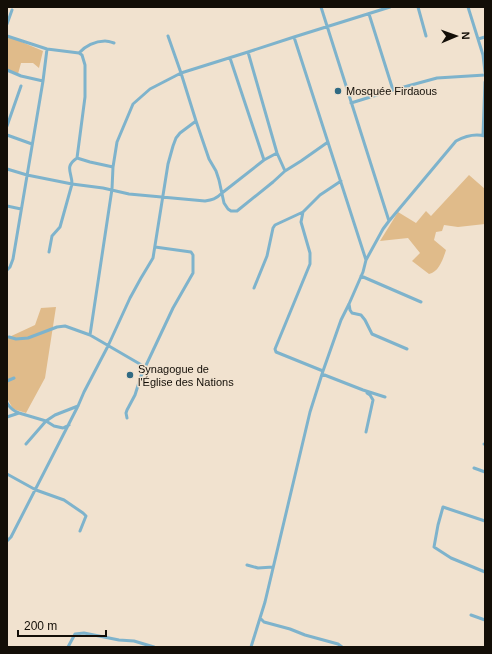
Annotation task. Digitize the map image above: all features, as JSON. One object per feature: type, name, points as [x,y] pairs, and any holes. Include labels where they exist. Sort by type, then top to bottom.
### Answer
[{"type":"street","points":[[320,7],[389,221]]},
{"type":"street","points":[[90,335],[112,189],[113,167],[117,142],[133,104],[150,89],[181,74],[390,7]]},
{"type":"street","points":[[418,7],[426,36]]},
{"type":"street","points":[[468,7],[483,55],[485,72]]},
{"type":"street","points":[[7,24],[12,10]]},
{"type":"street","points":[[369,14],[393,90]]},
{"type":"street","points":[[7,36],[47,49],[79,53],[84,59],[86,97],[77,158],[71,162],[69,167],[72,184],[60,227],[52,236],[49,252]]},
{"type":"street","points":[[168,36],[209,159],[216,171],[224,203],[230,211],[237,211],[285,171],[328,142]]},
{"type":"street","points":[[294,37],[366,260]]},
{"type":"street","points":[[478,39],[485,37]]},
{"type":"street","points":[[79,53],[83,48],[94,43],[106,40],[114,43]]},
{"type":"street","points":[[7,270],[13,259],[47,49]]},
{"type":"street","points":[[248,52],[277,153],[285,171]]},
{"type":"street","points":[[230,58],[264,160]]},
{"type":"street","points":[[7,70],[21,76],[43,81]]},
{"type":"street","points":[[351,103],[437,78],[485,75]]},
{"type":"street","points":[[251,647],[273,567],[310,412],[341,320],[362,276],[366,260],[389,221],[456,141],[475,134],[484,136],[485,82]]},
{"type":"street","points":[[7,126],[21,86]]},
{"type":"street","points":[[7,541],[11,537],[36,490],[108,346],[130,298],[154,258],[168,164],[176,138],[180,132],[196,121]]},
{"type":"street","points":[[7,135],[32,144]]},
{"type":"street","points":[[7,169],[27,175],[72,184],[112,189],[128,194],[205,201],[217,198],[264,160],[277,153]]},
{"type":"street","points":[[77,158],[113,167]]},
{"type":"street","points":[[254,288],[267,256],[275,225],[303,212],[320,195],[341,181]]},
{"type":"street","points":[[7,206],[21,209]]},
{"type":"street","points":[[303,212],[301,222],[310,253],[310,264],[275,351],[363,390],[385,397]]},
{"type":"street","points":[[127,418],[127,410],[135,395],[145,367],[173,308],[193,273],[193,256],[191,252],[155,247]]},
{"type":"street","points":[[362,276],[421,302]]},
{"type":"street","points":[[349,304],[352,312],[362,315],[366,320],[372,334],[407,349]]},
{"type":"street","points":[[9,337],[16,339],[28,338],[57,327],[65,326],[90,335],[145,367]]},
{"type":"street","points":[[7,382],[14,378]]},
{"type":"street","points":[[363,390],[370,395],[373,400],[366,432]]},
{"type":"street","points":[[7,403],[15,412],[46,421],[54,426],[63,428],[68,425]]},
{"type":"street","points":[[26,444],[46,421],[55,415],[78,406]]},
{"type":"street","points":[[7,417],[19,413]]},
{"type":"street","points":[[474,468],[485,472]]},
{"type":"street","points":[[7,474],[36,490],[64,500],[84,513],[86,516],[80,530]]},
{"type":"street","points":[[485,521],[443,507],[434,547],[451,558],[485,572]]},
{"type":"street","points":[[247,565],[258,568],[273,567]]},
{"type":"street","points":[[471,615],[485,620]]},
{"type":"street","points":[[260,618],[264,622],[338,644],[342,647]]},
{"type":"street","points":[[68,647],[75,634],[84,633],[120,640],[134,641],[154,647]]},
{"type":"shaded area","points":[[10,37],[43,51],[39,68],[33,63],[21,63],[18,74],[7,70],[7,39]]},
{"type":"shaded area","points":[[469,175],[485,189],[485,224],[458,227],[444,225],[442,231],[436,232],[434,240],[446,250],[440,265],[435,271],[429,274],[412,261],[420,253],[408,238],[380,241],[398,212],[416,223],[426,211],[431,216]]},
{"type":"shaded area","points":[[56,307],[45,378],[26,413],[13,409],[7,398],[7,338],[35,325],[41,308]]},
{"type":"place","name":"Mosquée Firdaous","points":[[338,91]]},
{"type":"place","name":"Synagogue de l'Église des Nations","points":[[130,375]]}]
